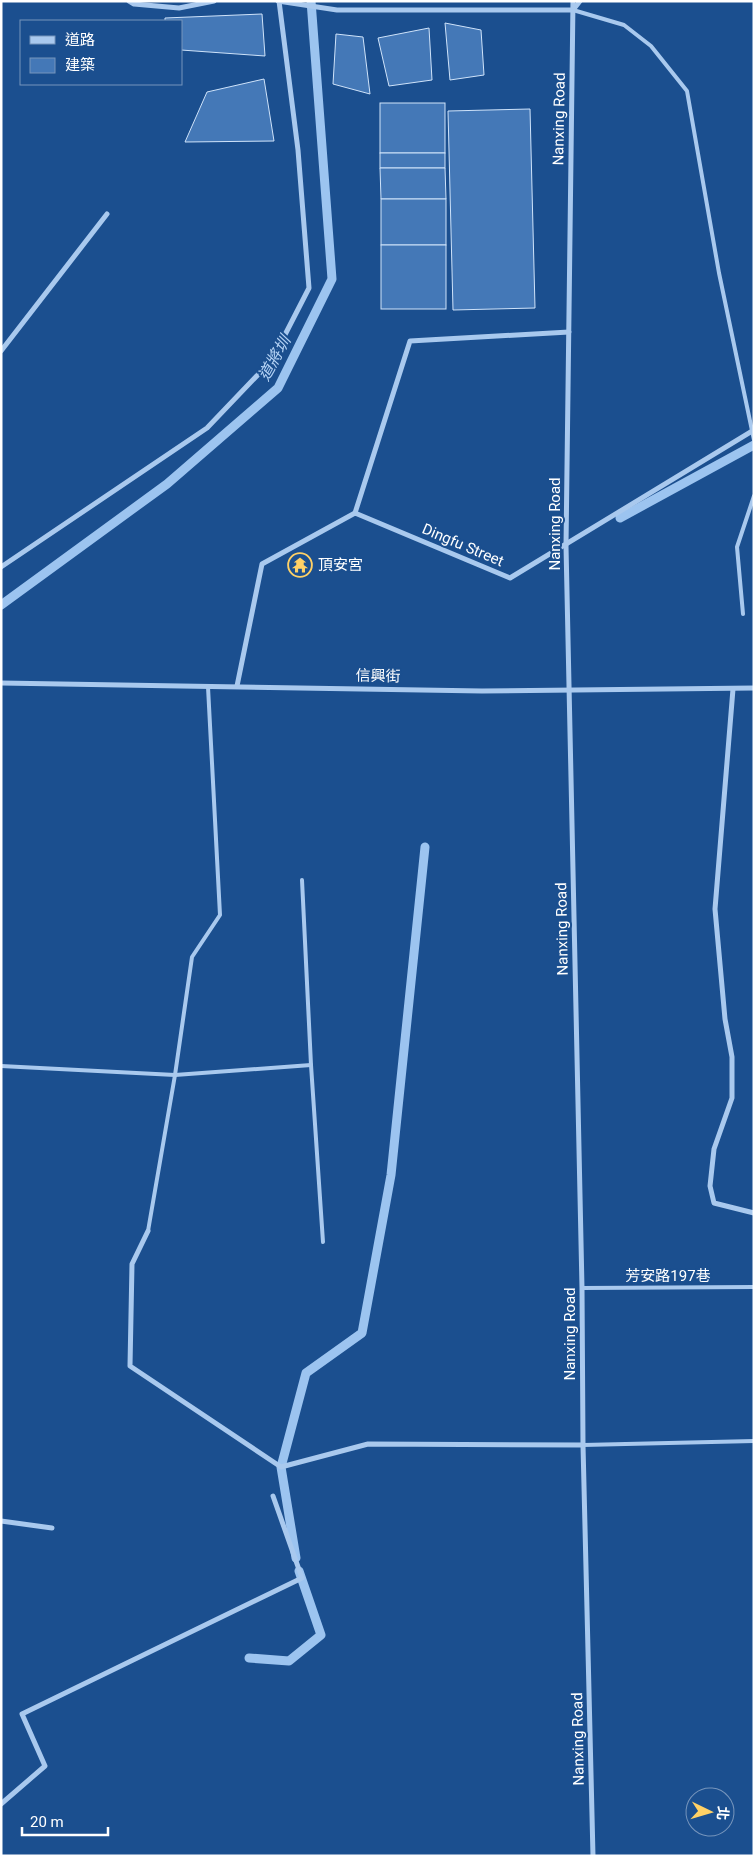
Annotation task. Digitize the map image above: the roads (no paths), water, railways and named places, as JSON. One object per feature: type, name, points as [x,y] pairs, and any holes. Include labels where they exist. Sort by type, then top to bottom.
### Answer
[{"type":"street","points":[[129,1],[134,4],[179,8],[214,1]]},
{"type":"street","points":[[1,567],[207,428],[272,360],[309,288],[298,150],[279,1],[338,10],[573,10],[580,1]]},
{"type":"street","name":"Nanxing Road","points":[[573,1],[566,546],[582,1288],[583,1445],[593,1856]]},
{"type":"street","points":[[1,351],[107,214]]},
{"type":"street","points":[[237,686],[262,564],[356,513],[410,341],[569,332]]},
{"type":"street","name":"Dingfu Street","points":[[356,513],[510,578],[566,546],[753,430]]},
{"type":"street","name":"信興街","points":[[1,683],[482,691],[754,688]]},
{"type":"street","points":[[734,689],[715,909],[725,1019],[732,1057],[732,1098],[714,1149],[710,1186],[714,1204],[754,1213]]},
{"type":"street","points":[[148,1231],[132,1264],[130,1366],[281,1467],[368,1444],[583,1445]]},
{"type":"street","points":[[1,1804],[45,1766],[22,1714],[302,1578],[273,1496]]},
{"type":"street","points":[[1,1521],[52,1528]]},
{"type":"lane","points":[[573,10],[624,25],[651,46],[686,91],[719,273],[754,440]]},
{"type":"lane","points":[[743,614],[737,548],[754,496]]},
{"type":"lane","points":[[148,1231],[192,956],[220,915],[208,687]]},
{"type":"lane","points":[[302,880],[310,1065],[323,1242]]},
{"type":"lane","points":[[1,1066],[174,1075],[310,1065]]},
{"type":"lane","name":"芳安路197巷","points":[[582,1288],[754,1287]]},
{"type":"lane","points":[[583,1445],[754,1441]]},
{"type":"waterway","name":"道將圳","points":[[1,605],[167,484],[278,388],[332,279],[311,1]]},
{"type":"waterway","points":[[620,518],[754,445]]},
{"type":"waterway","points":[[296,1558],[281,1467],[306,1373],[362,1333],[391,1175],[425,847]]},
{"type":"waterway","points":[[249,1658],[289,1661],[321,1635],[299,1571]]},
{"type":"place","name":"頂安宮","points":[[300,565]]}]
